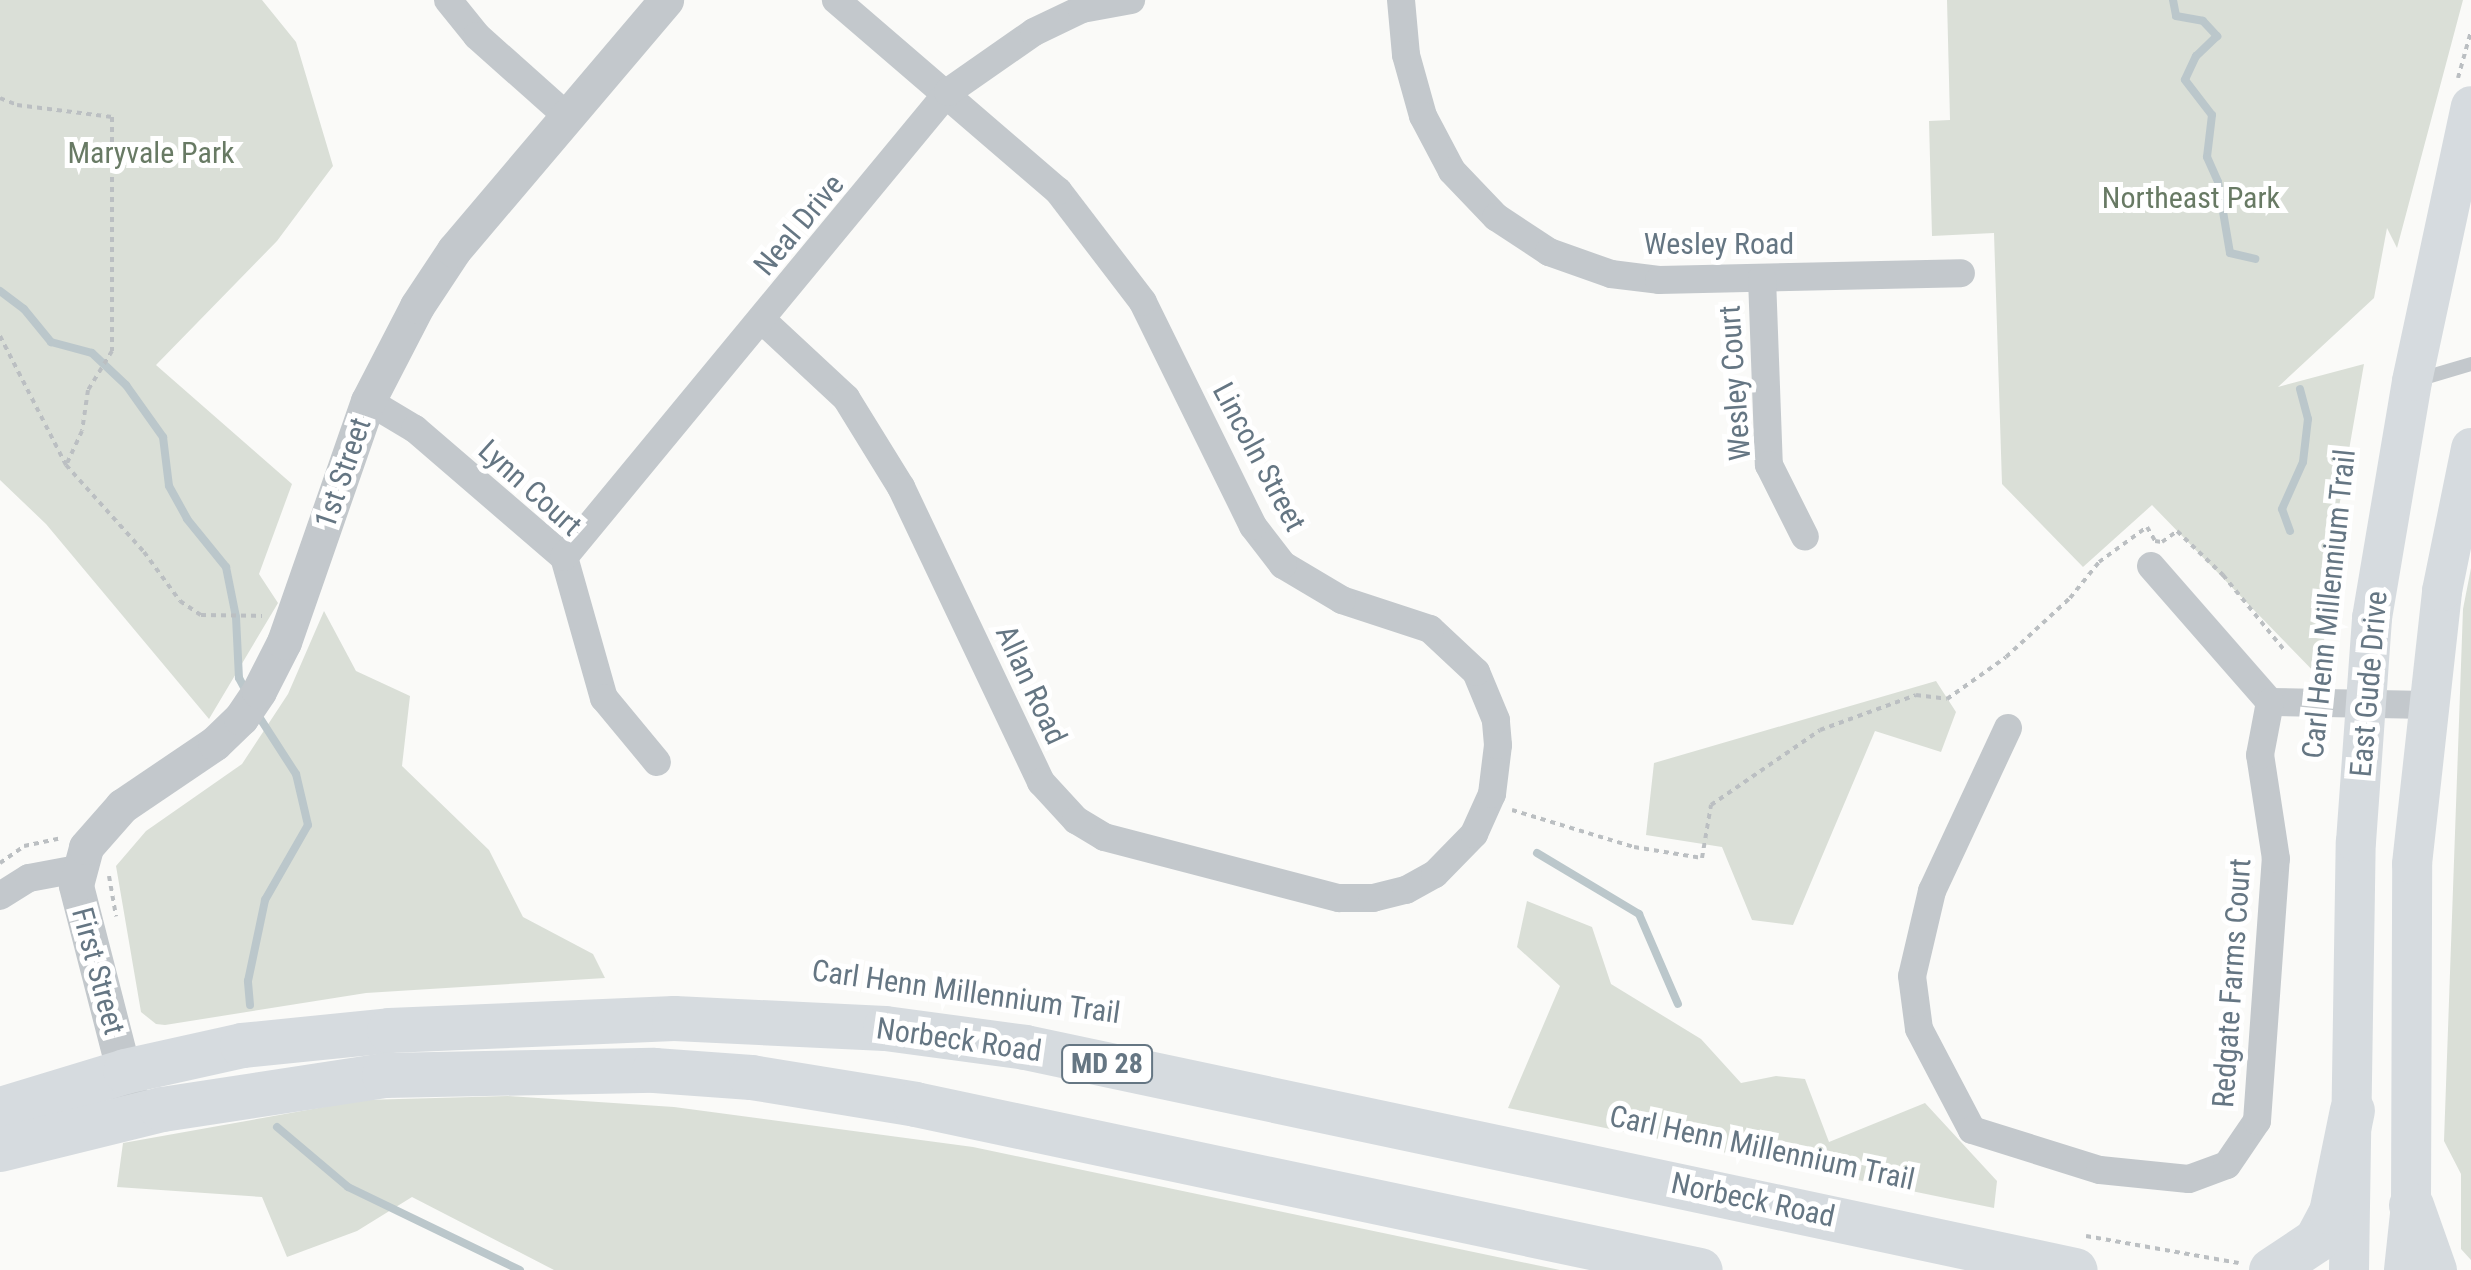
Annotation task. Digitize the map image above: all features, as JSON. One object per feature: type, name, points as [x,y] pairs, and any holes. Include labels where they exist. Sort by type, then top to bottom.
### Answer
[{"type":"main road","name":"East Gude Drive","points":[[2349,1270],[2356,842],[2372,618],[2463,97]]},
{"type":"main road","name":"East Gude Drive","points":[[2404,1270],[2412,1206],[2412,864],[2442,590],[2466,502],[2471,448]]},
{"type":"main road","name":"Norbeck Road","points":[[124,1072],[242,1045],[389,1030],[552,1021],[674,1018],[944,1033],[2076,1252]]},
{"type":"main road","points":[[0,1149],[162,1108],[384,1075],[654,1070],[751,1077],[915,1104],[1700,1270]]},
{"type":"main road","name":"First Street","points":[[0,1108],[124,1072]]},
{"type":"main road","points":[[2262,1265],[2316,1240],[2332,1212],[2352,1110]]},
{"type":"main road","points":[[2412,1206],[2434,1270]]},
{"type":"street","points":[[448,0],[477,36],[568,117]]},
{"type":"street","name":"1st Street","points":[[94,875],[95,832],[122,806],[214,743],[250,705],[284,642],[368,401],[417,306],[454,250],[666,0]]},
{"type":"street","name":"Lincoln Street","points":[[836,0],[948,92],[1058,191],[1143,302],[1252,526],[1283,565],[1342,600],[1430,629],[1476,672],[1496,720],[1498,745],[1488,803],[1474,834],[1436,874],[1406,890],[1373,898]]},
{"type":"street","name":"Neal Drive","points":[[564,557],[948,92],[1034,32],[1082,10],[1131,0]]},
{"type":"street","name":"Wesley Road","points":[[1401,0],[1406,55],[1423,116],[1452,171],[1496,216],[1549,252],[1612,274],[1659,280],[1961,272]]},
{"type":"street","name":"Wesley Court","points":[[1762,278],[1770,465],[1805,537]]},
{"type":"street","name":"Allan Road","points":[[762,320],[846,398],[901,487],[1040,782],[1076,820],[1122,842],[1339,898],[1373,898]]},
{"type":"street","name":"Lynn Court","points":[[368,401],[415,429],[564,557],[604,698],[656,762]]},
{"type":"street","points":[[2151,566],[2270,702],[2428,704]]},
{"type":"street","name":"Redgate Farms Court","points":[[2008,728],[1932,892],[1912,976],[1919,1028],[1972,1130],[2100,1170],[2189,1179],[2227,1165],[2257,1121],[2276,858],[2260,755],[2270,702]]},
{"type":"street","points":[[0,896],[29,878],[94,875]]},
{"type":"street","name":"First Street","points":[[94,875],[76,885],[134,1117]]},
{"type":"lane","points":[[2412,382],[2471,364]]},
{"type":"path","points":[[2463,97],[2471,31]]},
{"type":"path","points":[[0,98],[17,105],[112,117],[112,351],[88,390],[82,430],[66,465]]},
{"type":"path","points":[[0,336],[66,465],[144,552],[180,601],[202,615],[257,612]]},
{"type":"path","points":[[1488,803],[1634,847],[1702,858],[1711,805],[1820,730],[1916,695],[1947,699],[2006,658],[2070,598],[2099,562],[2147,527],[2155,541],[2162,542],[2177,531],[2223,574],[2286,651]]},
{"type":"path","points":[[0,863],[24,846],[49,844],[62,836]]},
{"type":"path","points":[[94,875],[118,927]]},
{"type":"path","points":[[2076,1252],[2262,1265]]},
{"type":"green space","name":"Maryvale Park","points":[[0,0],[262,0],[296,42],[333,166],[277,241],[156,365],[292,484],[259,574],[278,603],[209,719],[46,524],[0,480]]},
{"type":"green space","name":"Northeast Park","points":[[1947,0],[2463,0],[2397,248],[2387,228],[2374,298],[2278,387],[2364,364],[2331,553],[2321,679],[2152,505],[2083,567],[2002,484],[1994,233],[1932,236],[1929,121],[1950,120]]},
{"type":"green space","points":[[2471,568],[2471,1260],[2461,1249],[2461,1174],[2444,1141],[2463,609]]},
{"type":"green space","points":[[324,611],[356,671],[410,696],[402,766],[489,850],[523,917],[593,954],[605,978],[366,993],[165,1025],[156,1024],[141,1012],[116,866],[146,831],[242,764],[288,694]]},
{"type":"green space","points":[[1936,681],[1956,712],[1941,752],[1875,731],[1793,925],[1752,920],[1722,847],[1646,835],[1654,763]]},
{"type":"green space","points":[[1527,901],[1592,927],[1611,984],[1701,1039],[1741,1083],[1776,1076],[1805,1079],[1829,1142],[1925,1103],[1997,1181],[1994,1208],[1508,1108],[1560,986],[1517,947]]},
{"type":"green space","points":[[508,1096],[674,1107],[973,1147],[1560,1270],[554,1270],[412,1197],[357,1231],[287,1257],[262,1197],[117,1187],[123,1143],[363,1100]]},
{"type":"waterway","points":[[2173,0],[2176,16],[2203,21],[2217,36],[2196,56],[2185,80],[2212,115],[2207,157],[2218,182],[2230,253],[2255,259]]},
{"type":"waterway","points":[[0,291],[24,309],[51,342],[92,353],[126,385],[163,437],[169,486],[187,519],[226,567],[236,617],[239,678],[246,691]]},
{"type":"waterway","points":[[2290,531],[2282,509],[2303,462],[2308,419],[2300,389]]},
{"type":"waterway","points":[[250,1005],[248,981],[265,900],[308,825],[296,774],[256,712]]},
{"type":"waterway","points":[[1537,853],[1639,914],[1678,1004]]},
{"type":"waterway","points":[[277,1127],[348,1187],[520,1270]]}]
